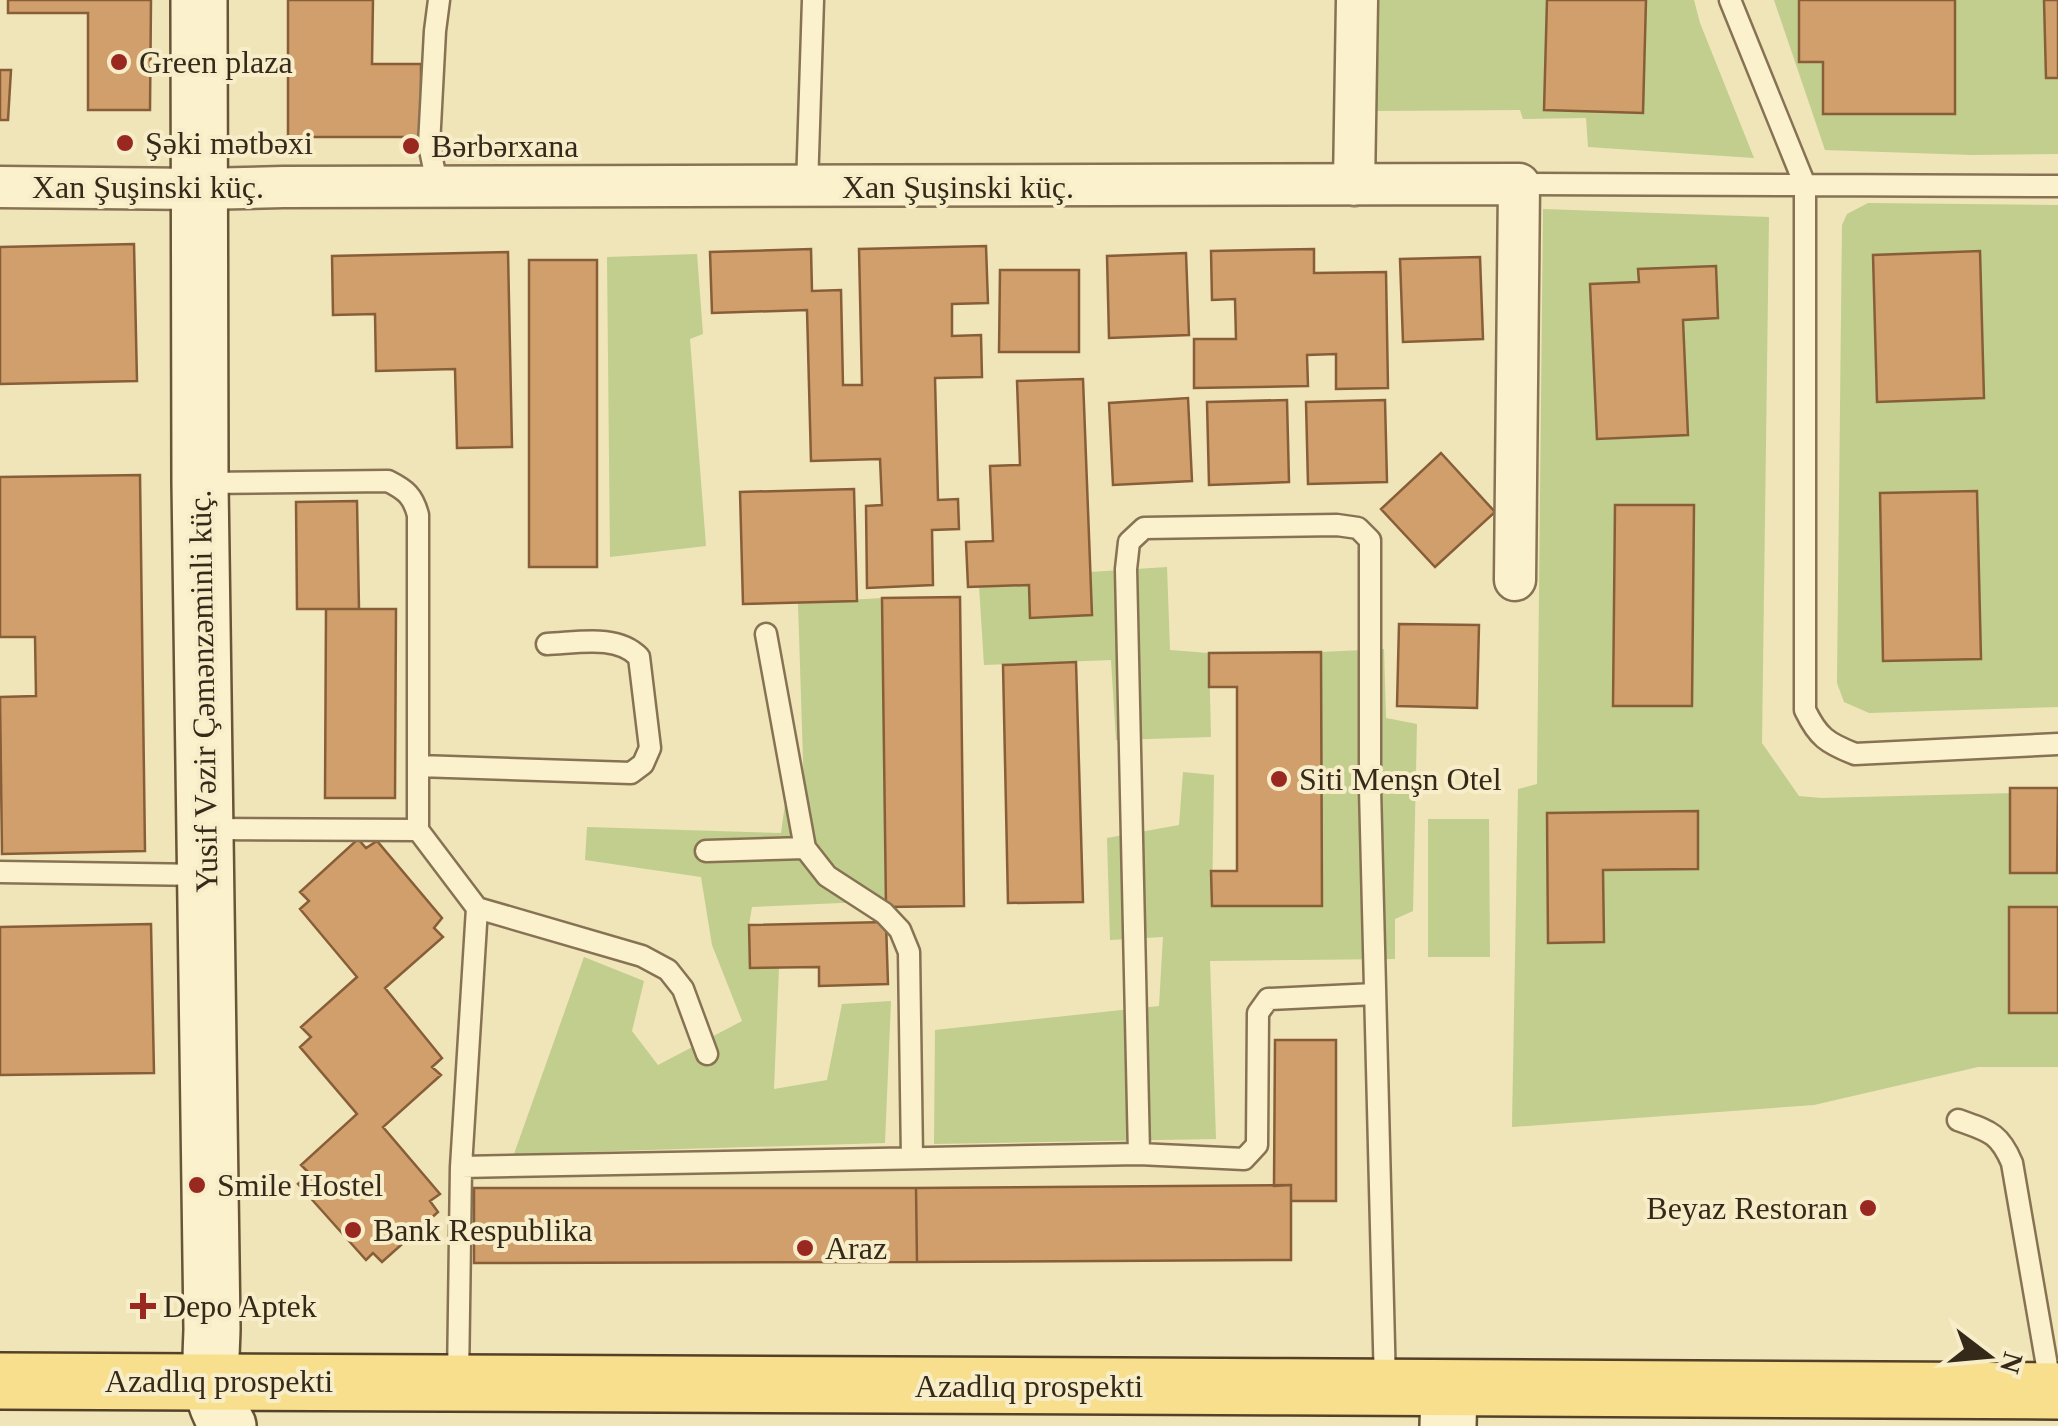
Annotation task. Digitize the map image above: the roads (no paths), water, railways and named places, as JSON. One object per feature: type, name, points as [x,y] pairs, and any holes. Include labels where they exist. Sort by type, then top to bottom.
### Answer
[{"type":"main road","name":"Yusif Vəzir Çəmənzəminli küç.","points":[[199,0],[200,483],[220,1404]]},
{"type":"main road","name":"Azadlıq prospekti","points":[[0,1381],[220,1404],[458,1381],[941,1406],[1385,1388],[1449,1408],[2054,1391]]},
{"type":"street","points":[[1354,185],[1357,0]]},
{"type":"street","name":"Xan Şuşinski küç.","points":[[0,188],[1520,184]]},
{"type":"street","points":[[1515,580],[1520,184]]},
{"type":"lane","points":[[438,188],[429,145],[439,0]]},
{"type":"lane","points":[[807,187],[813,0]]},
{"type":"lane","points":[[1730,0],[1805,185],[1805,710],[1814,730],[1832,745],[1854,754],[2058,744]]},
{"type":"lane","points":[[1520,184],[2058,186]]},
{"type":"lane","points":[[200,483],[388,481],[414,499],[418,515],[418,830],[477,908],[642,956],[668,970],[684,989],[707,1054]]},
{"type":"lane","points":[[1139,1154],[1126,569],[1129,542],[1144,528],[1358,528],[1370,540],[1370,770],[1385,1388]]},
{"type":"lane","points":[[766,634],[805,848],[827,876],[884,913],[900,930],[909,952],[912,1158]]},
{"type":"lane","points":[[418,766],[631,773],[643,764],[650,748],[638,657],[629,647],[608,642],[547,644]]},
{"type":"lane","points":[[0,872],[418,830]]},
{"type":"lane","points":[[706,851],[805,848]]},
{"type":"lane","points":[[458,1381],[461,1167],[477,908]]},
{"type":"lane","points":[[461,1167],[1139,1154],[1244,1158],[1257,1144],[1258,1014],[1268,999],[1375,994]]},
{"type":"lane","points":[[1958,1120],[1996,1134],[2012,1163],[2054,1391]]},
{"type":"place","name":"Green plaza","points":[[119,62]]},
{"type":"place","name":"Şəki mətbəxi","points":[[125,143]]},
{"type":"place","name":"Bərbərxana","points":[[411,146]]},
{"type":"place","name":"Siti Menşn Otel","points":[[1279,779]]},
{"type":"place","name":"Smile Hostel","points":[[197,1185]]},
{"type":"place","name":"Beyaz Restoran","points":[[1868,1208]]},
{"type":"place","name":"Bank Respublika","points":[[353,1230]]},
{"type":"place","name":"Araz","points":[[805,1248]]},
{"type":"place","name":"Depo Aptek","points":[[143,1306]]}]
